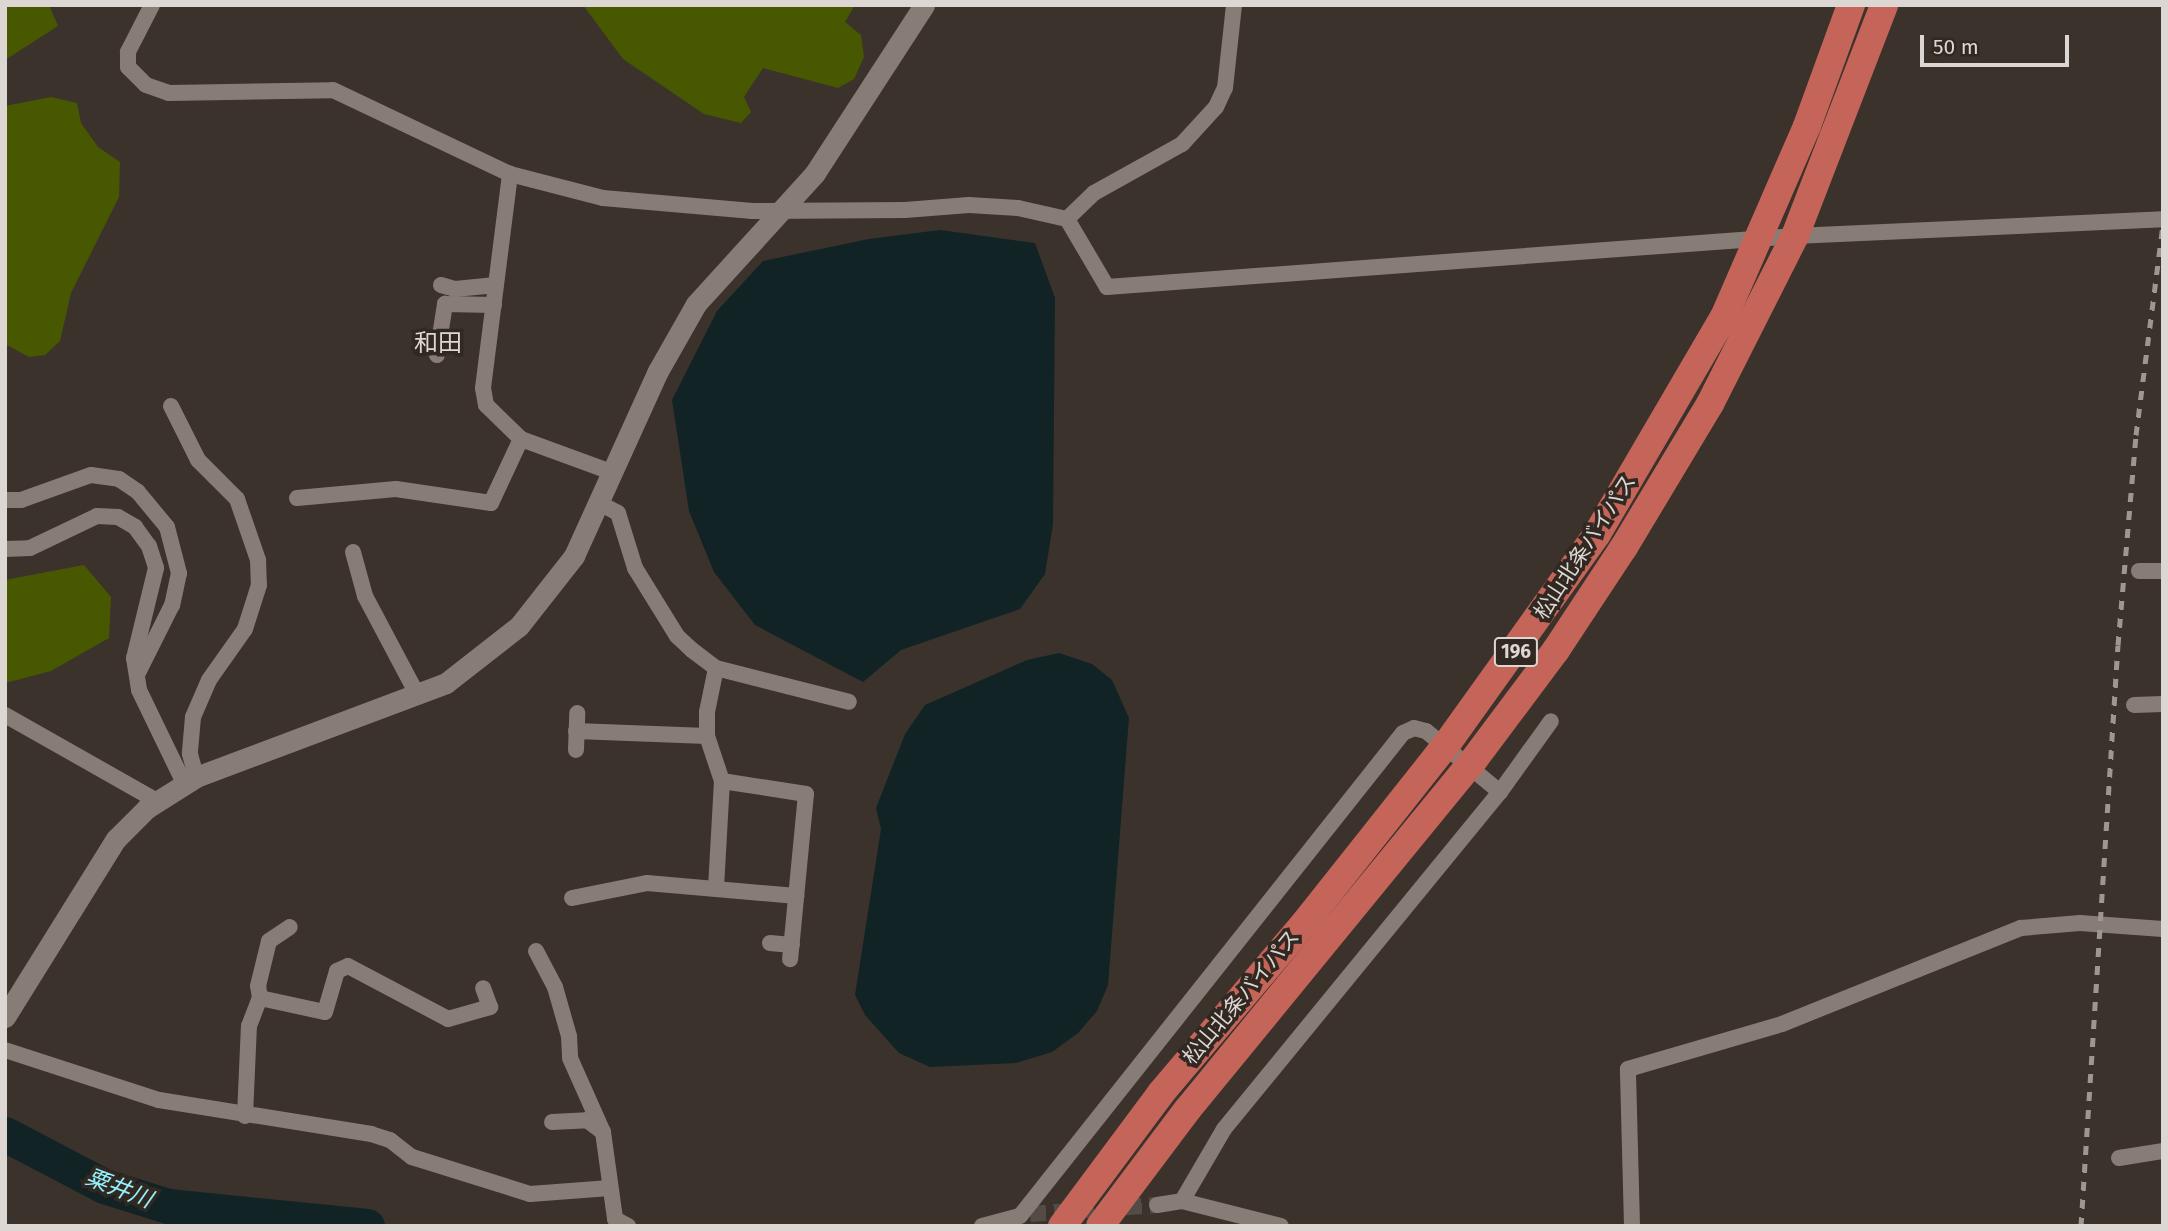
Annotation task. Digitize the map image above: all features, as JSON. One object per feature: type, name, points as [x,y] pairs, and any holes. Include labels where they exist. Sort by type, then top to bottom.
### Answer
[{"type":"highway","name":"松山北条バイパス","points":[[1062,1226],[1161,1093],[1304,924],[1446,745],[1597,534],[1724,317],[1807,126],[1851,5]]},
{"type":"highway","name":"松山北条バイパス","points":[[1100,1226],[1188,1109],[1470,765],[1556,650],[1624,547],[1710,404],[1795,236],[1884,5]]},
{"type":"street","points":[[152,5],[128,51],[128,66],[146,85],[169,93],[333,90],[510,174],[603,198],[752,211],[905,210],[969,205],[1018,208],[1067,219],[1107,287],[1534,253],[1758,241],[1795,236],[2163,219]]},
{"type":"street","points":[[5,1017],[116,839],[157,801],[190,780],[418,696],[446,682],[519,626],[574,556],[601,504],[657,371],[696,304],[785,209],[846,127],[924,5]]},
{"type":"street","points":[[1067,219],[1094,193],[1182,144],[1216,107],[1225,88],[1234,5]]},
{"type":"street","points":[[510,174],[484,388],[486,405],[521,439],[614,473]]},
{"type":"street","points":[[441,285],[471,289],[496,285]]},
{"type":"street","points":[[437,355],[445,304],[494,305]]},
{"type":"street","points":[[171,406],[198,460],[237,499],[258,560],[259,585],[245,629],[209,680],[193,717],[190,780]]},
{"type":"street","points":[[297,498],[396,489],[491,503],[521,439]]},
{"type":"street","points":[[5,500],[21,500],[91,475],[119,480],[138,492],[167,527],[179,573],[172,605],[137,675]]},
{"type":"street","points":[[601,504],[618,513],[635,568],[677,636],[716,668],[849,702]]},
{"type":"street","points":[[5,549],[30,548],[97,516],[118,517],[135,527],[149,546],[156,568],[134,658],[137,675],[143,699],[190,780]]},
{"type":"street","points":[[353,552],[365,596],[418,696]]},
{"type":"street","points":[[2139,571],[2163,571]]},
{"type":"street","points":[[716,668],[706,712],[708,736],[722,781],[716,887]]},
{"type":"street","points":[[2134,705],[2163,704]]},
{"type":"street","points":[[576,750],[577,713]]},
{"type":"street","points":[[5,715],[157,801]]},
{"type":"street","points":[[1182,1202],[1223,1129],[1500,792],[1551,721]]},
{"type":"street","points":[[982,1226],[1025,1215],[1403,733],[1414,728],[1426,731],[1500,792]]},
{"type":"street","points":[[576,732],[708,736]]},
{"type":"street","points":[[722,781],[806,794],[791,952],[769,943]]},
{"type":"street","points":[[572,898],[587,887],[647,883],[796,896]]},
{"type":"street","points":[[1632,1226],[1628,1069],[1782,1024],[2021,928],[2080,923],[2163,929]]},
{"type":"street","points":[[245,1116],[248,1026],[260,998],[258,986],[269,941],[290,927]]},
{"type":"street","points":[[536,951],[555,987],[569,1035],[570,1058],[603,1132],[615,1219],[628,1226]]},
{"type":"street","points":[[260,998],[325,1012],[337,971],[348,966],[448,1019],[490,1007],[483,988]]},
{"type":"street","points":[[5,1050],[159,1100],[245,1116],[371,1134],[390,1140],[412,1157],[530,1194],[610,1188]]},
{"type":"street","points":[[552,1122],[587,1120],[603,1132]]},
{"type":"street","points":[[2119,1158],[2163,1151]]},
{"type":"street","points":[[1157,1205],[1182,1202],[1281,1226]]},
{"type":"green space","points":[[5,5],[49,5],[58,26],[5,60]]},
{"type":"green space","points":[[583,5],[855,5],[845,22],[861,35],[864,57],[854,79],[838,88],[763,68],[744,97],[751,112],[741,123],[704,114],[623,59]]},
{"type":"green space","points":[[51,97],[77,103],[81,123],[98,147],[120,162],[119,197],[71,293],[60,341],[45,355],[29,357],[5,344],[5,106]]},
{"type":"green space","points":[[84,565],[111,597],[109,638],[51,671],[5,683],[5,580]]},
{"type":"shaded area","points":[[940,230],[1035,243],[1055,298],[1053,524],[1045,574],[1020,609],[901,650],[863,682],[755,625],[714,572],[689,511],[672,400],[717,311],[763,261],[869,239]]},
{"type":"shaded area","points":[[1059,653],[1092,664],[1112,680],[1129,718],[1108,985],[1097,1011],[1078,1033],[1052,1052],[1016,1063],[930,1067],[899,1053],[865,1015],[855,995],[881,829],[876,808],[905,734],[925,705],[1027,660]]},
{"type":"waterway","name":"粟井川","points":[[5,1134],[104,1186],[168,1206],[367,1226]]},
{"type":"tunnel","points":[[1030,1214],[1157,1205]]},
{"type":"railway","points":[[2081,1226],[2118,645],[2136,435],[2163,224]]},
{"type":"district","name":"和田","points":[[438,344]]}]
